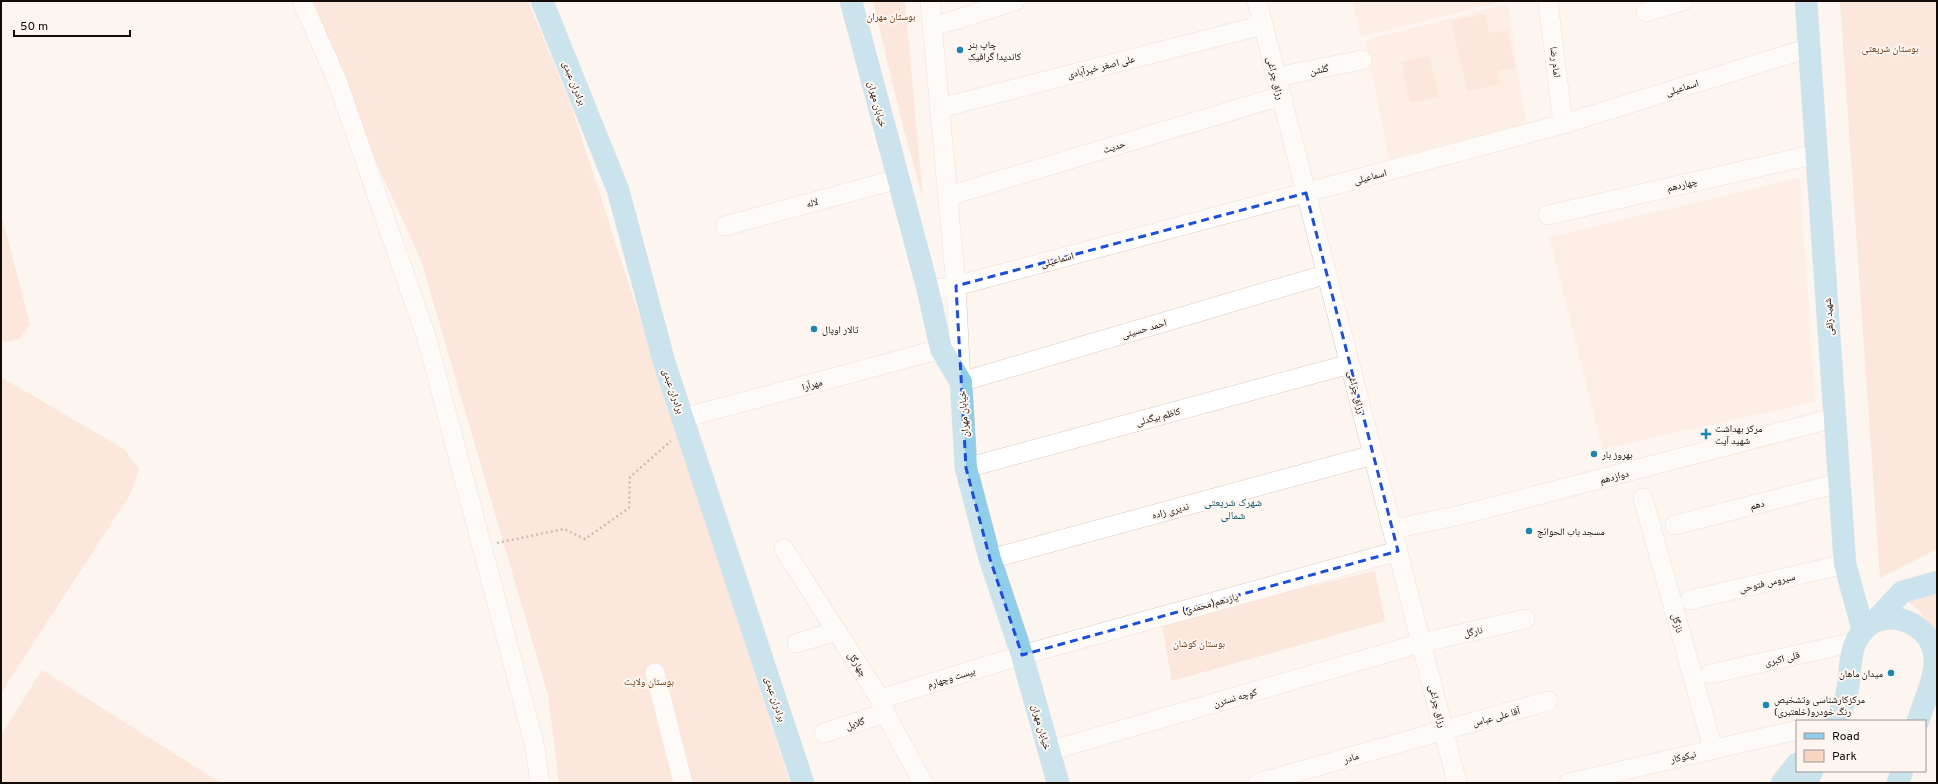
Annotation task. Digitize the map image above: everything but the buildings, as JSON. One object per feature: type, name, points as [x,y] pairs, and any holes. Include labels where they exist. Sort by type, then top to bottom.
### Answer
[{"type":"main road","name":"برادران عبدی","points":[[542,1],[618,190],[665,365],[680,428],[803,783]]},
{"type":"main road","name":"خیابان مهران","points":[[851,1],[928,290],[941,349],[960,382],[966,468],[990,558],[1022,655],[1058,783]]},
{"type":"main road","name":"شهید زلفی","points":[[1806,1],[1844,564],[1864,631]]},
{"type":"main road","points":[[1836,720],[1847,692],[1851,655],[1864,631],[1902,592],[1937,582]]},
{"type":"main road","points":[[1864,631],[1888,618],[1901,619],[1914,624],[1925,633],[1932,645],[1936,658],[1933,673],[1918,720]]},
{"type":"main road","points":[[1782,783],[1796,765]]},
{"type":"main road","points":[[1806,783],[1812,772]]},
{"type":"main road","points":[[1898,783],[1902,772]]},
{"type":"street","points":[[302,1],[338,83],[427,340],[535,746],[540,783]]},
{"type":"street","points":[[930,1],[956,286],[960,382]]},
{"type":"street","points":[[933,27],[1015,1]]},
{"type":"street","name":"رزاق چراغی","points":[[1256,1],[1458,783]]},
{"type":"street","name":"امام رضا","points":[[1548,1],[1564,124]]},
{"type":"street","points":[[1646,12],[1684,1]]},
{"type":"street","name":"علی اصغر خیرآبادی","points":[[940,108],[1263,25]]},
{"type":"street","name":"اسماعیلی","points":[[928,290],[956,286],[1564,124],[1809,48]]},
{"type":"street","name":"گلشن","points":[[1276,77],[1362,60]]},
{"type":"street","name":"حدیث","points":[[948,196],[1281,96]]},
{"type":"street","name":"چهاردهم","points":[[1548,215],[1816,154]]},
{"type":"street","name":"لاله","points":[[725,226],[898,179]]},
{"type":"street","name":"احمد حسینی","points":[[960,382],[1326,274]]},
{"type":"street","name":"مهرآرا","points":[[680,428],[941,349]]},
{"type":"street","name":"کاظم بیگدلی","points":[[966,468],[1350,364]]},
{"type":"street","name":"دوازدهم","points":[[1392,529],[1461,515],[1834,418]]},
{"type":"street","name":"ندیری زاده","points":[[990,558],[1373,455]]},
{"type":"street","name":"دهم","points":[[1675,525],[1839,483]]},
{"type":"street","name":"نازگل","points":[[1643,498],[1713,749]]},
{"type":"street","name":"چهارگل","points":[[784,549],[883,706],[923,783]]},
{"type":"street","name":"یازدهم(محمدی)","points":[[1022,655],[1398,551]]},
{"type":"street","name":"سیروس فتوحی","points":[[1690,600],[1844,564]]},
{"type":"street","name":"نارگل","points":[[1422,643],[1525,619]]},
{"type":"street","points":[[797,643],[837,631]]},
{"type":"street","name":"قلی اکبری","points":[[1710,674],[1864,631]]},
{"type":"street","name":"کوچه نسترن","points":[[1049,751],[1422,643]]},
{"type":"street","name":"بیست وچهارم","points":[[883,706],[1022,655]]},
{"type":"street","points":[[655,673],[683,783]]},
{"type":"street","name":"آقا علی عباس","points":[[1444,730],[1548,702]]},
{"type":"street","name":"گلایل","points":[[824,732],[883,706]]},
{"type":"street","name":"مادر","points":[[1258,783],[1444,730]]},
{"type":"street","name":"نیکوکار","points":[[1569,783],[1796,730]]},
{"type":"path","points":[[482,546],[564,530],[585,539],[629,508],[630,476],[680,428]]},
{"type":"highlighted area","points":[[1306,193],[1398,551],[1022,655],[990,559],[966,468],[956,286]]},
{"type":"shaded area","points":[[1352,1],[1505,1],[1361,37]]},
{"type":"shaded area","points":[[1508,4],[1526,124],[1389,159],[1365,40]]},
{"type":"shaded area","points":[[1800,178],[1815,402],[1602,449],[1549,237]]},
{"type":"green space","name":"بوستان ولایت","points":[[302,1],[528,1],[571,105],[790,783],[559,783],[548,695],[421,260]]},
{"type":"green space","name":"بوستان مهران","points":[[873,1],[905,1],[923,198],[903,127]]},
{"type":"green space","name":"بوستان شریعتی","points":[[1840,1],[1937,1],[1937,549],[1880,578]]},
{"type":"green space","points":[[1485,14],[1491,40],[1490,33],[1508,30],[1515,68],[1498,71],[1501,84],[1467,91],[1451,21]]},
{"type":"green space","points":[[1429,56],[1439,97],[1410,103],[1401,62]]},
{"type":"green space","points":[[1,213],[30,324],[20,339],[8,342],[1,341]]},
{"type":"green space","points":[[1,377],[124,449],[139,469],[131,493],[1,693]]},
{"type":"green space","name":"بوستان کوشان","points":[[1375,571],[1385,621],[1172,681],[1161,621]]},
{"type":"green space","points":[[1937,594],[1937,640],[1925,618],[1916,608],[1906,601]]},
{"type":"green space","points":[[42,670],[221,783],[1,783],[1,735]]},
{"type":"place","name":"چاپ بنر کاندیدا گرافیک","points":[[960,50]]},
{"type":"place","name":"تالار اوپال","points":[[814,329]]},
{"type":"place","name":"مرکز بهداشت شهید آیت","points":[[1706,434]]},
{"type":"place","name":"بهروز بار","points":[[1594,454]]},
{"type":"place","name":"مسجد باب الحوائج","points":[[1529,531]]},
{"type":"place","name":"میدان ماهان","points":[[1891,673]]},
{"type":"place","name":"مرکزکارشناسی وتشخیص رنگ خودرو(خلعتبری)","points":[[1766,705]]},
{"type":"district","name":"شهرک شریعتی شمالی","points":[[1233,508]]}]
